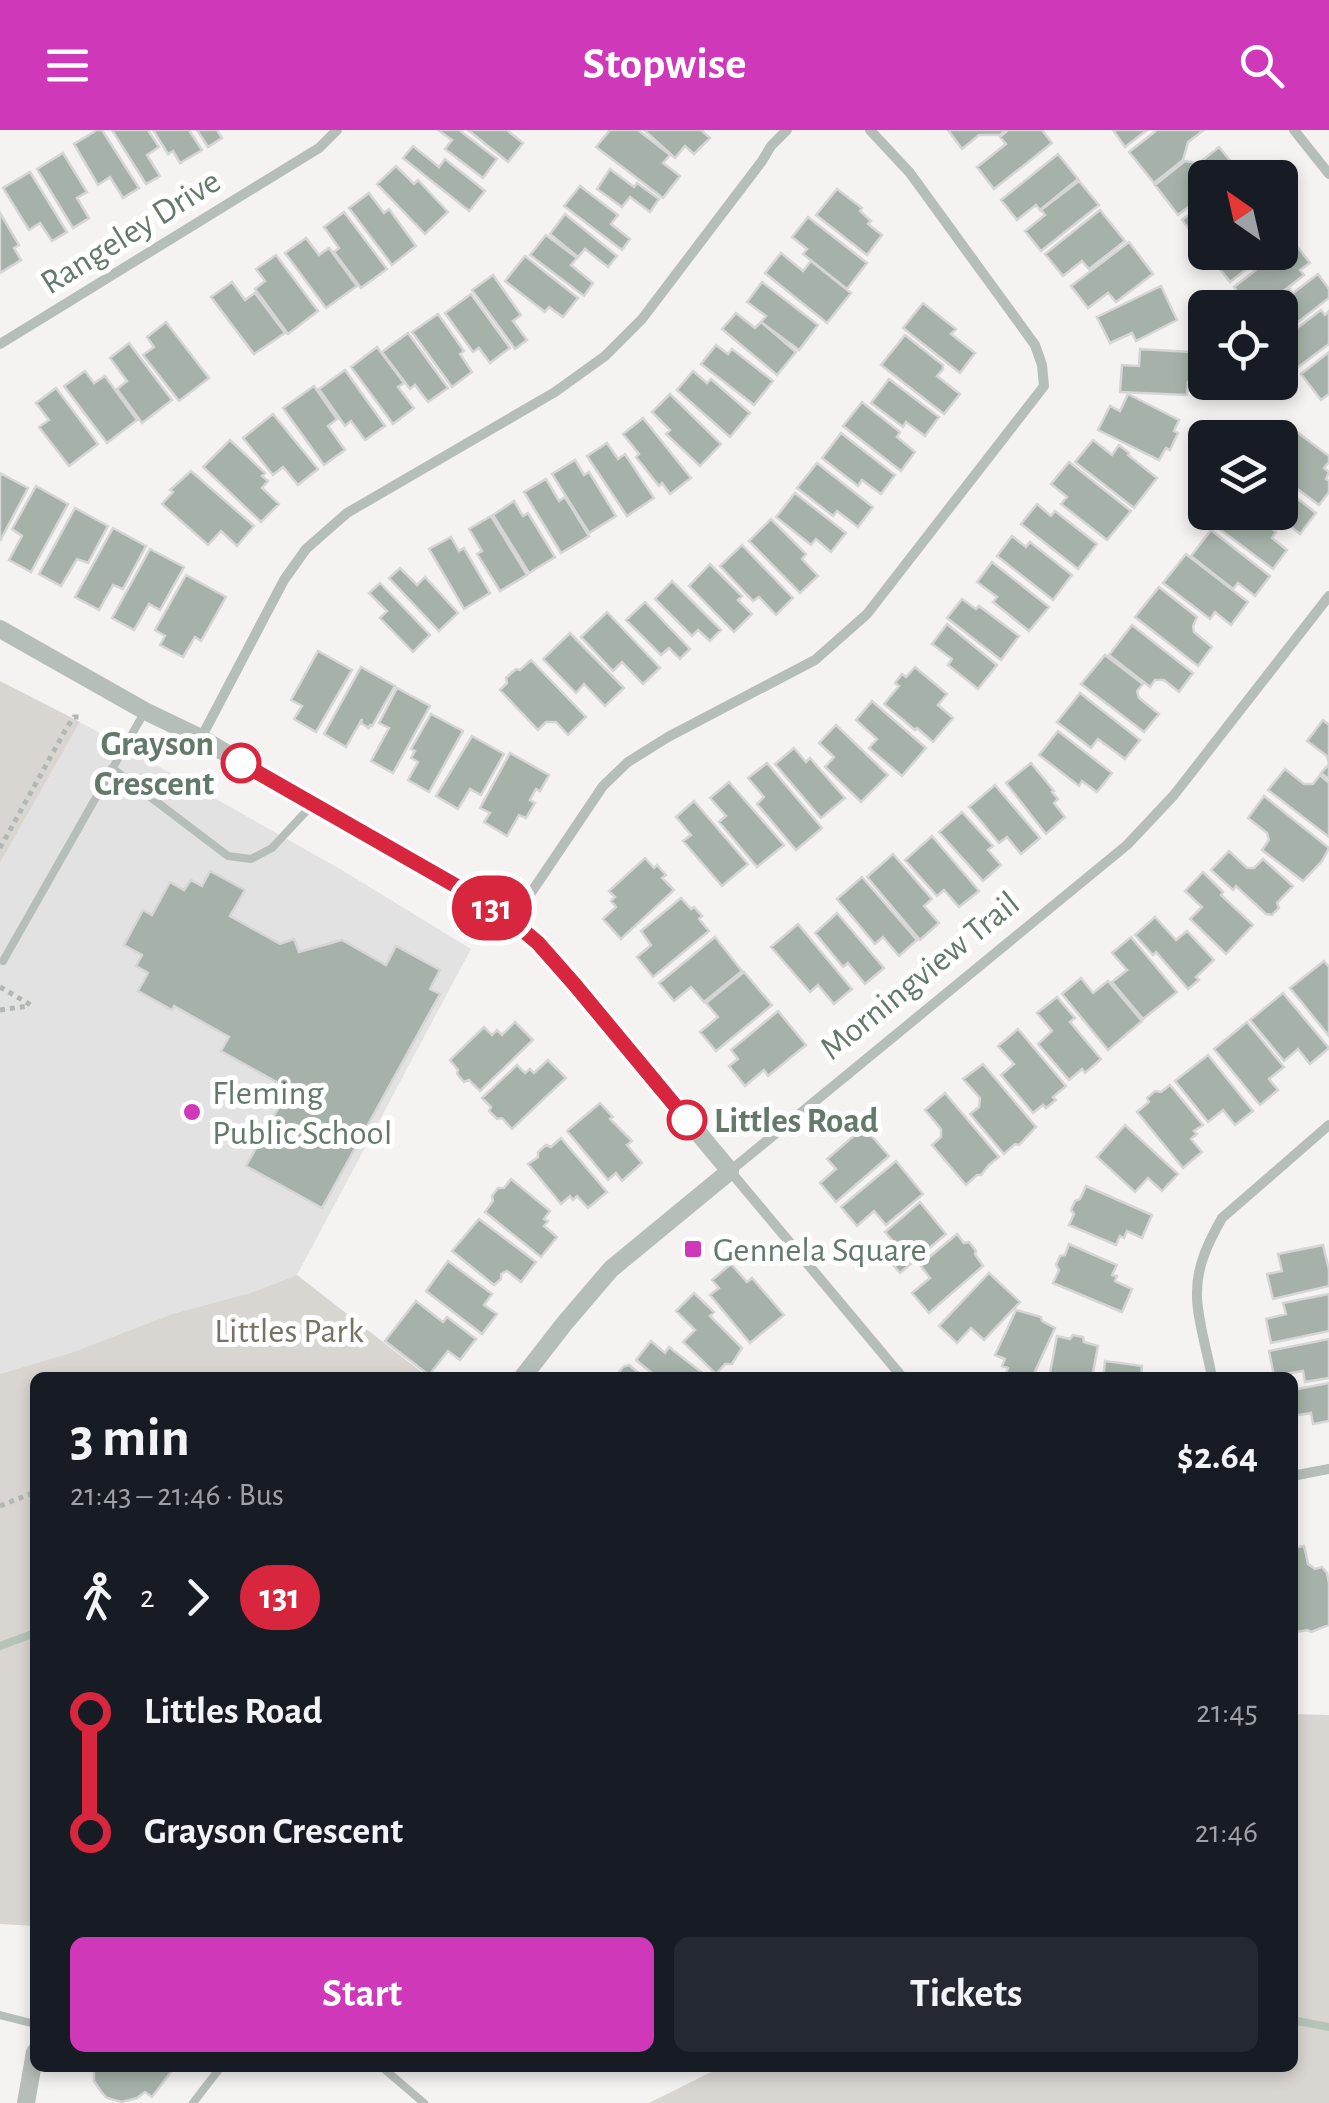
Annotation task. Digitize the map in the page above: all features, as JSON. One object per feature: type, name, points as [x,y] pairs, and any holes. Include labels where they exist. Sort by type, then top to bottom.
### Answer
[{"type":"street","name":"Rangeley Drive","points":[[0,344],[318,148],[337,130]]},
{"type":"street","points":[[201,738],[284,580],[306,549],[347,513],[555,392],[605,356],[642,319],[787,130]]},
{"type":"street","points":[[512,921],[603,786],[628,762],[815,660],[867,614],[1044,386],[1035,345],[910,173],[870,130]]},
{"type":"street","points":[[1294,130],[1329,174]]},
{"type":"street","name":"Morningview Trail","points":[[527,1372],[612,1269],[1127,845],[1174,795],[1329,596]]},
{"type":"street","points":[[0,628],[145,711],[201,738],[512,921],[538,943],[575,985],[898,1372]]},
{"type":"street","points":[[1211,1372],[1196,1294],[1200,1264],[1212,1236],[1222,1218],[1329,1125]]},
{"type":"street","points":[[1298,1475],[1329,1469]]},
{"type":"street","points":[[26,2103],[31,2072]]},
{"type":"lane","points":[[2,961],[145,711]]},
{"type":"lane","points":[[112,768],[228,856],[250,859],[272,848],[312,805]]},
{"type":"lane","points":[[0,2016],[30,2023]]},
{"type":"lane","points":[[193,2103],[217,2072]]},
{"type":"lane","points":[[388,2072],[424,2103]]},
{"type":"path","points":[[0,848],[68,725],[74,718],[82,717]]},
{"type":"path","points":[[0,987],[31,1005],[0,1010]]},
{"type":"path","points":[[0,1506],[30,1494]]},
{"type":"shaded area","name":"Fleming Public School","points":[[80,722],[340,869],[471,949],[297,1275],[0,1374],[0,863]]},
{"type":"green space","points":[[0,681],[80,722],[0,863]]},
{"type":"green space","name":"Littles Park","points":[[297,1275],[422,1372],[30,1372],[30,1926],[0,1924],[0,1374],[73,1352],[172,1314],[250,1293]]},
{"type":"green space","points":[[1298,1714],[1329,1715],[1329,2103],[649,2103],[711,2072],[1298,2072]]},
{"type":"building","points":[[102,130],[139,188],[123,198],[110,177],[98,185],[74,144]]},
{"type":"building","points":[[112,130],[148,130],[159,147],[147,155],[160,176],[146,184]]},
{"type":"building","points":[[153,130],[189,130],[202,150],[180,163],[173,151],[168,154]]},
{"type":"building","points":[[197,130],[217,130],[222,138],[208,147]]},
{"type":"building","points":[[438,130],[459,130],[497,159],[483,178],[445,149],[452,140]]},
{"type":"building","points":[[468,130],[507,130],[523,143],[508,162]]},
{"type":"building","points":[[610,130],[638,130],[670,155],[663,163],[680,176],[663,198],[596,147]]},
{"type":"building","points":[[644,130],[701,130],[710,138],[694,154],[685,146],[675,158]]},
{"type":"building","points":[[948,130],[1006,130],[1000,135],[979,135],[962,149]]},
{"type":"building","points":[[1008,130],[1042,130],[1052,143],[994,189],[977,167],[1006,144],[1000,137]]},
{"type":"building","points":[[1113,130],[1147,130],[1125,147]]},
{"type":"building","points":[[1157,130],[1204,130],[1188,142],[1183,160],[1154,183],[1129,152]]},
{"type":"building","points":[[413,146],[439,167],[445,159],[485,191],[469,211],[403,158]]},
{"type":"building","points":[[1219,147],[1230,160],[1203,160]]},
{"type":"building","points":[[63,153],[87,192],[77,198],[89,218],[73,228],[37,169]]},
{"type":"building","points":[[1058,154],[1078,179],[1040,210],[1036,205],[1017,220],[1001,200]]},
{"type":"building","points":[[1185,161],[1188,207],[1178,215],[1155,185]]},
{"type":"building","points":[[396,166],[414,184],[418,180],[448,212],[425,234],[377,184]]},
{"type":"building","points":[[610,169],[659,199],[650,212],[630,197],[622,207],[597,189]]},
{"type":"building","points":[[30,172],[67,232],[52,241],[40,223],[29,230],[3,188]]},
{"type":"building","points":[[1079,181],[1099,205],[1041,251],[1025,231],[1045,215],[1041,210]]},
{"type":"building","points":[[580,186],[618,215],[611,224],[630,239],[622,250],[564,206]]},
{"type":"building","points":[[837,189],[862,208],[860,211],[871,221],[868,224],[882,235],[867,255],[816,215]]},
{"type":"building","points":[[369,193],[384,213],[389,209],[416,246],[392,265],[349,208]]},
{"type":"building","points":[[1100,210],[1125,241],[1089,269],[1082,261],[1063,276],[1045,254]]},
{"type":"building","points":[[344,212],[387,269],[361,288],[334,252],[339,248],[324,227]]},
{"type":"building","points":[[0,213],[19,245],[14,248],[21,260],[0,273]]},
{"type":"building","points":[[565,214],[617,256],[608,267],[585,249],[578,257],[550,234]]},
{"type":"building","points":[[808,217],[867,263],[847,289],[803,254],[807,249],[792,237]]},
{"type":"building","points":[[546,235],[577,258],[571,265],[593,283],[584,296],[530,255]]},
{"type":"building","points":[[306,238],[319,255],[329,248],[357,286],[326,308],[285,253]]},
{"type":"building","points":[[1129,242],[1153,274],[1116,302],[1108,293],[1088,308],[1071,286]]},
{"type":"building","points":[[1298,247],[1310,263],[1300,270],[1304,275],[1285,290],[1234,287],[1256,270],[1298,270]]},
{"type":"building","points":[[781,253],[803,271],[811,261],[851,293],[827,323],[765,273]]},
{"type":"building","points":[[276,255],[318,311],[288,334],[255,289],[265,281],[256,269]]},
{"type":"building","points":[[525,256],[578,298],[563,317],[549,307],[545,312],[505,281]]},
{"type":"building","points":[[1221,270],[1245,270],[1230,282]]},
{"type":"building","points":[[1318,274],[1329,289],[1329,298],[1298,322],[1297,290]]},
{"type":"building","points":[[493,275],[521,315],[513,321],[527,340],[515,349],[472,290]]},
{"type":"building","points":[[232,282],[245,300],[255,293],[285,333],[254,354],[211,297]]},
{"type":"building","points":[[762,282],[818,325],[799,350],[761,322],[766,316],[747,302]]},
{"type":"building","points":[[1161,286],[1177,320],[1136,341],[1132,333],[1110,343],[1097,317]]},
{"type":"building","points":[[471,294],[510,348],[490,363],[479,348],[473,352],[445,313]]},
{"type":"building","points":[[923,303],[956,329],[951,334],[975,353],[960,373],[903,328]]},
{"type":"building","points":[[1321,310],[1325,315],[1329,311],[1329,344],[1298,367],[1298,327]]},
{"type":"building","points":[[736,313],[755,328],[761,322],[796,352],[777,375],[722,329]]},
{"type":"building","points":[[438,314],[464,351],[460,354],[472,372],[452,387],[412,332]]},
{"type":"building","points":[[166,322],[209,378],[179,401],[143,355],[154,347],[147,337]]},
{"type":"building","points":[[408,333],[448,388],[428,402],[415,385],[410,389],[382,352]]},
{"type":"building","points":[[905,335],[943,365],[937,376],[960,394],[944,414],[881,365]]},
{"type":"building","points":[[129,343],[172,400],[142,423],[117,389],[127,381],[110,358]]},
{"type":"building","points":[[716,345],[728,354],[732,349],[773,381],[754,405],[701,364]]},
{"type":"building","points":[[377,347],[404,383],[398,387],[414,408],[393,424],[351,367]]},
{"type":"building","points":[[1140,349],[1188,352],[1187,395],[1120,392],[1122,365],[1139,366]]},
{"type":"building","points":[[1329,352],[1329,394],[1321,400],[1301,374]]},
{"type":"building","points":[[345,370],[385,426],[365,440],[351,421],[345,426],[319,389]]},
{"type":"building","points":[[85,371],[94,383],[105,376],[137,420],[107,443],[64,386]]},
{"type":"building","points":[[693,371],[707,383],[711,379],[750,413],[730,437],[677,390]]},
{"type":"building","points":[[889,379],[939,417],[925,436],[906,422],[903,427],[871,403]]},
{"type":"building","points":[[314,386],[337,419],[328,426],[345,450],[324,465],[283,408]]},
{"type":"building","points":[[56,388],[98,444],[69,466],[39,427],[49,420],[36,403]]},
{"type":"building","points":[[670,394],[721,444],[700,466],[666,434],[670,430],[652,412]]},
{"type":"building","points":[[1128,394],[1179,420],[1170,450],[1166,448],[1159,460],[1098,430],[1110,406],[1120,411]]},
{"type":"building","points":[[862,402],[900,432],[897,437],[915,452],[901,471],[843,426]]},
{"type":"building","points":[[273,414],[318,469],[298,485],[283,467],[273,475],[243,438]]},
{"type":"building","points":[[643,418],[691,478],[670,494],[636,457],[639,454],[623,434]]},
{"type":"building","points":[[841,433],[895,475],[881,494],[862,480],[858,486],[822,458]]},
{"type":"building","points":[[1298,433],[1329,456],[1324,468],[1329,472],[1329,492],[1319,505],[1298,489]]},
{"type":"building","points":[[230,440],[265,473],[262,476],[268,481],[262,488],[279,504],[261,522],[203,467]]},
{"type":"building","points":[[1093,440],[1112,455],[1119,445],[1157,478],[1134,508],[1075,462]]},
{"type":"building","points":[[607,443],[618,459],[625,454],[654,498],[627,516],[587,456]]},
{"type":"building","points":[[575,460],[584,475],[589,472],[616,516],[589,533],[552,474]]},
{"type":"building","points":[[1069,462],[1131,511],[1107,540],[1061,504],[1067,497],[1051,484]]},
{"type":"building","points":[[817,463],[873,507],[858,527],[837,511],[833,516],[797,488]]},
{"type":"building","points":[[191,471],[254,526],[237,546],[221,531],[208,545],[162,504],[173,492],[170,490]]},
{"type":"building","points":[[0,473],[28,488],[0,541]]},
{"type":"building","points":[[546,479],[559,501],[565,497],[589,536],[561,553],[524,492]]},
{"type":"building","points":[[36,486],[68,504],[31,572],[9,560],[22,536],[12,529]]},
{"type":"building","points":[[795,493],[846,533],[831,552],[816,539],[811,545],[776,517]]},
{"type":"building","points":[[1298,499],[1316,513],[1300,534],[1295,530]]},
{"type":"building","points":[[514,501],[523,516],[528,513],[555,557],[529,573],[493,515]]},
{"type":"building","points":[[1037,504],[1051,516],[1055,511],[1097,544],[1078,569],[1021,524]]},
{"type":"building","points":[[75,508],[108,526],[88,563],[77,559],[61,586],[39,574]]},
{"type":"building","points":[[491,516],[527,575],[500,591],[477,554],[482,551],[469,529]]},
{"type":"building","points":[[771,519],[806,554],[802,559],[818,576],[800,593],[749,541]]},
{"type":"building","points":[[113,528],[146,546],[123,589],[113,585],[99,610],[75,597]]},
{"type":"building","points":[[1211,530],[1270,576],[1255,596],[1238,583],[1233,589],[1191,556]]},
{"type":"building","points":[[1221,530],[1274,530],[1272,538],[1287,550],[1273,569]]},
{"type":"building","points":[[1012,536],[1026,547],[1030,542],[1072,575],[1053,600],[997,556]]},
{"type":"building","points":[[451,537],[459,551],[464,548],[490,593],[464,609],[429,549]]},
{"type":"building","points":[[742,545],[793,598],[776,615],[759,597],[753,601],[720,566]]},
{"type":"building","points":[[150,549],[184,567],[160,610],[149,604],[134,630],[112,618]]},
{"type":"building","points":[[1186,554],[1248,602],[1231,625],[1215,612],[1210,619],[1163,583]]},
{"type":"building","points":[[992,562],[1049,607],[1029,631],[993,602],[997,597],[977,582]]},
{"type":"building","points":[[710,564],[742,596],[738,600],[752,614],[734,632],[689,586]]},
{"type":"building","points":[[400,568],[417,585],[425,577],[458,613],[439,631],[389,578]]},
{"type":"building","points":[[186,575],[226,597],[201,641],[195,637],[183,657],[160,645],[165,636],[155,630]]},
{"type":"building","points":[[672,581],[721,630],[710,641],[698,630],[692,636],[655,599]]},
{"type":"building","points":[[380,583],[430,635],[413,652],[380,618],[387,611],[369,593]]},
{"type":"building","points":[[1159,587],[1197,617],[1194,632],[1212,647],[1198,666],[1135,617]]},
{"type":"building","points":[[962,599],[976,609],[979,606],[1019,636],[1001,660],[947,618]]},
{"type":"building","points":[[645,602],[690,649],[680,659],[669,648],[661,655],[626,620]]},
{"type":"building","points":[[607,612],[660,668],[643,684],[622,662],[613,671],[581,637]]},
{"type":"building","points":[[947,624],[997,665],[978,689],[948,665],[952,659],[932,644]]},
{"type":"building","points":[[1132,625],[1193,673],[1179,692],[1164,680],[1155,680],[1150,687],[1109,655]]},
{"type":"building","points":[[570,633],[624,688],[605,706],[584,684],[576,693],[543,659]]},
{"type":"building","points":[[318,651],[352,670],[316,732],[294,719],[302,706],[291,700]]},
{"type":"building","points":[[1105,655],[1143,684],[1137,691],[1139,698],[1159,714],[1144,732],[1081,684]]},
{"type":"building","points":[[531,660],[586,717],[568,735],[556,722],[546,722],[538,730],[500,690],[507,683],[506,678]]},
{"type":"building","points":[[361,667],[395,686],[372,726],[361,723],[362,719],[346,747],[324,734]]},
{"type":"building","points":[[915,667],[947,694],[938,705],[953,718],[933,742],[884,704],[899,686],[895,683],[902,674],[906,677]]},
{"type":"building","points":[[397,688],[430,706],[393,773],[371,761],[389,728],[379,723]]},
{"type":"building","points":[[1080,693],[1140,740],[1125,759],[1098,739],[1091,748],[1057,722]]},
{"type":"building","points":[[872,701],[926,748],[902,776],[869,748],[877,739],[856,720]]},
{"type":"building","points":[[431,714],[463,731],[429,792],[408,780],[418,762],[411,758],[415,751],[411,749]]},
{"type":"building","points":[[1323,720],[1329,725],[1329,764],[1327,756],[1307,741]]},
{"type":"building","points":[[836,725],[888,775],[861,802],[825,767],[834,757],[819,743]]},
{"type":"building","points":[[1058,731],[1112,773],[1097,792],[1082,781],[1079,786],[1039,755]]},
{"type":"building","points":[[472,736],[504,754],[481,795],[470,789],[458,809],[436,796]]},
{"type":"building","points":[[794,748],[806,762],[810,758],[845,798],[821,818],[775,764]]},
{"type":"building","points":[[510,753],[549,775],[530,800],[535,803],[526,818],[519,815],[507,836],[484,822],[490,813],[480,808]]},
{"type":"building","points":[[767,763],[822,828],[796,850],[757,804],[764,797],[748,778]]},
{"type":"building","points":[[1031,763],[1054,791],[1058,799],[1054,803],[1065,817],[1046,834],[1006,783]]},
{"type":"building","points":[[1285,769],[1304,784],[1313,784],[1320,775],[1329,783],[1329,837],[1268,790]]},
{"type":"building","points":[[729,782],[784,845],[757,867],[719,822],[726,816],[710,798]]},
{"type":"building","points":[[995,785],[1040,838],[1021,854],[1007,837],[999,843],[969,807]]},
{"type":"building","points":[[1264,796],[1329,848],[1303,881],[1262,850],[1269,840],[1267,833],[1248,818]]},
{"type":"building","points":[[694,801],[748,864],[722,886],[683,841],[691,835],[676,817]]},
{"type":"building","points":[[962,812],[993,846],[988,850],[1001,865],[983,881],[939,832]]},
{"type":"building","points":[[932,836],[979,891],[959,907],[944,890],[937,896],[905,860]]},
{"type":"building","points":[[1229,851],[1247,868],[1254,868],[1263,859],[1293,886],[1272,915],[1236,886],[1233,890],[1211,870]]},
{"type":"building","points":[[893,854],[932,899],[924,906],[939,923],[920,940],[867,877]]},
{"type":"building","points":[[645,858],[654,868],[657,865],[666,875],[662,878],[674,890],[621,939],[603,919],[616,907],[611,901],[615,897],[609,891]]},
{"type":"building","points":[[210,871],[245,890],[230,916],[280,944],[294,939],[299,952],[342,940],[386,965],[396,946],[440,970],[430,989],[440,994],[322,1208],[246,1166],[289,1089],[221,1051],[229,1037],[138,991],[148,973],[136,966],[142,955],[124,945],[143,910],[152,915],[170,882],[184,890],[191,880],[202,886]]},
{"type":"building","points":[[1203,872],[1253,925],[1226,954],[1190,919],[1202,907],[1185,891]]},
{"type":"building","points":[[862,877],[917,940],[899,956],[883,937],[875,944],[837,899]]},
{"type":"building","points":[[681,898],[702,916],[699,919],[709,931],[653,977],[637,957],[651,945],[641,931]]},
{"type":"building","points":[[837,913],[884,968],[865,984],[848,963],[843,967],[815,933]]},
{"type":"building","points":[[1155,917],[1176,940],[1187,931],[1214,960],[1188,989],[1156,952],[1153,955],[1135,935]]},
{"type":"building","points":[[798,924],[852,989],[834,1004],[818,985],[810,992],[771,947]]},
{"type":"building","points":[[715,937],[742,971],[704,1002],[691,987],[674,1001],[659,983]]},
{"type":"building","points":[[1131,937],[1177,992],[1143,1019],[1112,982],[1127,970],[1112,953]]},
{"type":"building","points":[[1324,961],[1329,967],[1329,1036],[1290,988]]},
{"type":"building","points":[[744,972],[772,1005],[716,1051],[700,1032],[718,1017],[706,1003]]},
{"type":"building","points":[[1081,978],[1093,993],[1108,981],[1142,1021],[1108,1050],[1062,994]]},
{"type":"building","points":[[1283,993],[1329,1048],[1310,1064],[1298,1049],[1284,1061],[1250,1020]]},
{"type":"building","points":[[1057,997],[1075,1018],[1070,1022],[1101,1059],[1069,1080],[1038,1044],[1052,1031],[1037,1013]]},
{"type":"building","points":[[778,1011],[806,1045],[768,1076],[764,1070],[745,1086],[729,1066],[738,1059],[731,1050]]},
{"type":"building","points":[[515,1022],[533,1040],[480,1091],[469,1080],[464,1082],[450,1060],[484,1027],[492,1035],[497,1030],[502,1035]]},
{"type":"building","points":[[1247,1022],[1284,1067],[1269,1079],[1278,1090],[1260,1105],[1214,1049]]},
{"type":"building","points":[[1018,1029],[1066,1086],[1053,1097],[1056,1100],[1033,1113],[1001,1075],[1014,1064],[998,1046]]},
{"type":"building","points":[[1208,1055],[1253,1111],[1235,1125],[1223,1110],[1208,1122],[1175,1081]]},
{"type":"building","points":[[548,1060],[566,1078],[512,1129],[489,1111],[491,1107],[482,1098],[517,1065],[525,1073],[530,1069],[534,1073]]},
{"type":"building","points":[[983,1064],[1036,1127],[1004,1154],[970,1114],[979,1107],[980,1098],[963,1079]]},
{"type":"building","points":[[1170,1085],[1203,1125],[1191,1139],[1202,1152],[1183,1168],[1137,1112],[1155,1091],[1161,1092]]},
{"type":"building","points":[[945,1093],[999,1157],[966,1185],[932,1145],[941,1137],[941,1129],[925,1110]]},
{"type":"building","points":[[600,1103],[632,1141],[627,1145],[642,1163],[622,1181],[616,1173],[608,1180],[567,1131]]},
{"type":"building","points":[[1125,1125],[1178,1174],[1162,1191],[1148,1178],[1135,1192],[1097,1157]]},
{"type":"building","points":[[864,1127],[889,1156],[836,1202],[820,1183],[836,1169],[827,1159]]},
{"type":"building","points":[[561,1138],[607,1192],[588,1208],[577,1196],[573,1200],[570,1196],[561,1204],[528,1164],[546,1145],[551,1147]]},
{"type":"building","points":[[896,1161],[923,1194],[886,1225],[874,1211],[857,1226],[841,1207]]},
{"type":"building","points":[[511,1179],[550,1211],[544,1226],[557,1237],[541,1257],[485,1212],[498,1188],[504,1188]]},
{"type":"building","points":[[1086,1186],[1152,1215],[1142,1238],[1127,1231],[1116,1245],[1069,1225],[1074,1214],[1071,1210]]},
{"type":"building","points":[[920,1202],[946,1234],[900,1273],[884,1254],[896,1245],[885,1232]]},
{"type":"building","points":[[479,1219],[536,1262],[521,1282],[507,1271],[494,1285],[452,1251]]},
{"type":"building","points":[[957,1234],[964,1243],[969,1242],[983,1266],[929,1313],[912,1293],[930,1278],[920,1265]]},
{"type":"building","points":[[1069,1244],[1117,1265],[1112,1275],[1117,1276],[1115,1281],[1132,1289],[1122,1312],[1053,1283],[1059,1270],[1056,1265]]},
{"type":"building","points":[[1323,1245],[1329,1286],[1273,1299],[1267,1274],[1282,1271],[1278,1254]]},
{"type":"building","points":[[448,1261],[492,1294],[484,1305],[497,1314],[482,1334],[426,1291]]},
{"type":"building","points":[[731,1264],[747,1282],[752,1278],[784,1315],[750,1343],[710,1295],[719,1288],[712,1280]]},
{"type":"building","points":[[989,1273],[1020,1302],[984,1340],[971,1328],[957,1343],[939,1326]]},
{"type":"building","points":[[694,1293],[714,1312],[710,1316],[742,1348],[732,1364],[714,1372],[683,1342],[695,1330],[676,1311]]},
{"type":"building","points":[[1329,1294],[1329,1331],[1271,1343],[1266,1319],[1286,1314],[1283,1303]]},
{"type":"building","points":[[416,1301],[443,1322],[447,1317],[476,1339],[460,1360],[448,1351],[431,1372],[425,1372],[385,1341]]},
{"type":"building","points":[[1016,1310],[1041,1317],[1055,1328],[1035,1372],[1006,1372],[1008,1368],[1002,1366],[1005,1359],[995,1355]]},
{"type":"building","points":[[1073,1335],[1083,1337],[1084,1342],[1098,1346],[1093,1372],[1050,1372],[1057,1336],[1070,1339]]},
{"type":"building","points":[[1329,1339],[1329,1378],[1305,1382],[1303,1371],[1273,1372],[1269,1351]]},
{"type":"building","points":[[651,1341],[665,1353],[669,1347],[701,1372],[651,1372],[636,1360]]},
{"type":"building","points":[[1105,1361],[1142,1366],[1142,1372],[1104,1372]]},
{"type":"building","points":[[629,1365],[638,1372],[619,1372]]},
{"type":"building","points":[[1329,1383],[1329,1421],[1313,1424],[1311,1413],[1298,1415],[1298,1389]]},
{"type":"building","points":[[1304,1546],[1308,1564],[1315,1569],[1322,1567],[1329,1584],[1329,1625],[1311,1632],[1298,1632],[1298,1547]]},
{"type":"building","points":[[94,2072],[171,2072],[152,2097],[145,2092],[122,2102],[107,2098],[94,2081]]},
{"type":"waterway","points":[[0,1646],[30,1635]]},
{"type":"waterway","points":[[1298,2021],[1329,2027]]},
{"type":"bus line","name":"131","points":[[241,763],[512,921],[538,943],[575,985],[687,1120]]},
{"type":"place","name":"Grayson Crescent","points":[[241,763]]},
{"type":"place","name":"Fleming Public School","points":[[192,1112]]},
{"type":"place","name":"Littles Road","points":[[687,1120]]},
{"type":"place","name":"Gennela Square","points":[[693,1249]]}]
